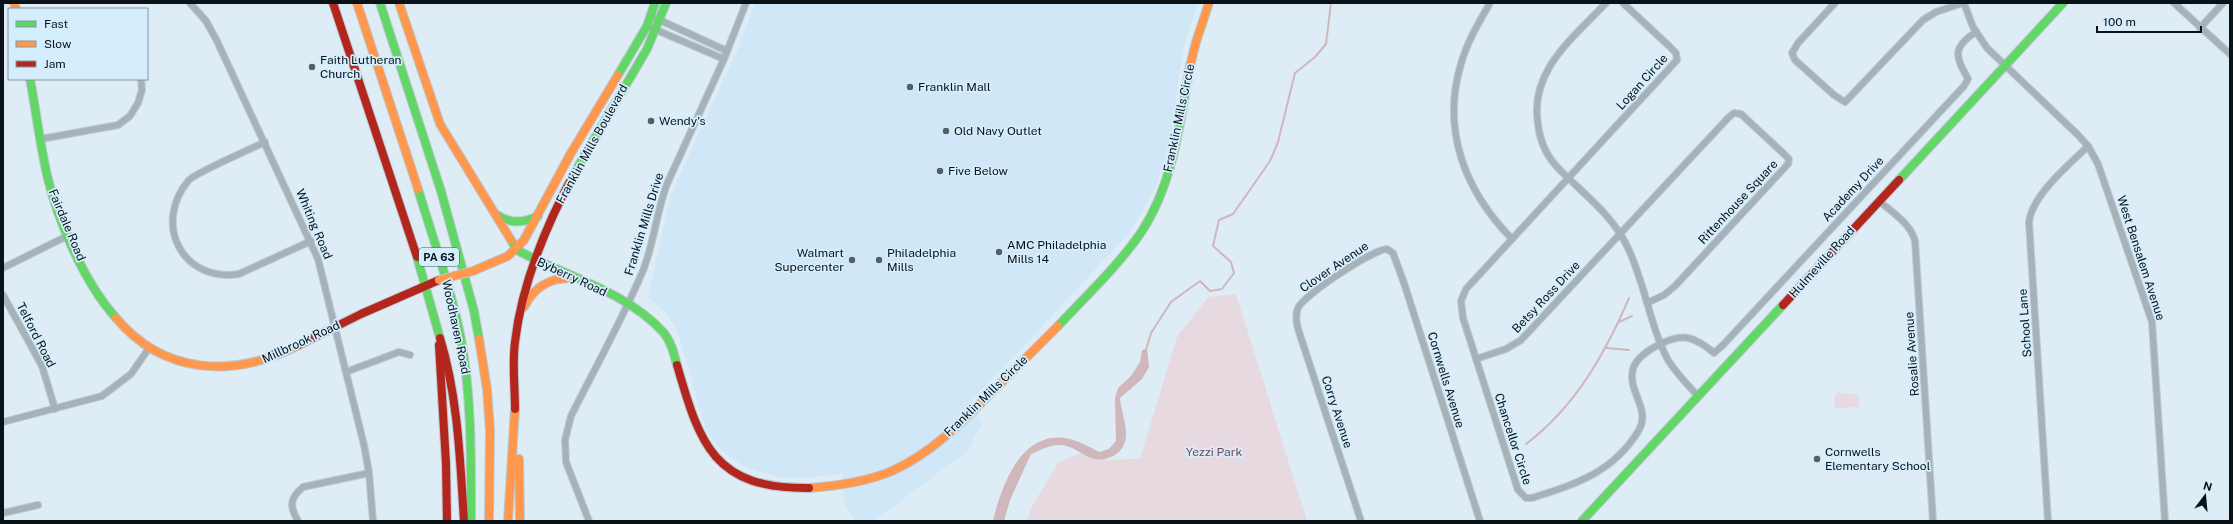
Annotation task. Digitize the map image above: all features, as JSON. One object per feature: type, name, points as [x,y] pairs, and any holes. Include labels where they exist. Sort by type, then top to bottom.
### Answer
[{"type":"main road","name":"Woodhaven Road","points":[[333,3],[426,285],[440,338]]},
{"type":"main road","name":"Woodhaven Road","points":[[357,3],[411,166],[453,304],[461,340],[471,428],[471,521]]},
{"type":"main road","name":"Woodhaven Road","points":[[380,3],[441,191],[474,311],[487,389],[490,431],[488,521]]},
{"type":"main road","points":[[399,3],[440,124],[517,250]]},
{"type":"main road","name":"Franklin Mills Boulevard","points":[[517,250],[538,216],[571,153],[647,26],[656,3]]},
{"type":"main road","name":"Franklin Mills Boulevard","points":[[533,260],[544,232],[575,171],[657,30],[666,3]]},
{"type":"main road","name":"Franklin Mills Circle","points":[[627,304],[641,312],[664,334],[671,344],[692,418],[702,441],[716,459],[739,476],[771,486],[804,488],[844,484],[869,478],[898,467],[918,457],[962,422],[1052,331],[1116,263],[1144,229],[1168,172],[1176,142],[1194,46],[1209,3]]},
{"type":"main road","name":"Hulmeville Road","points":[[1582,521],[2063,3]]},
{"type":"main road","name":"Fairdale Road","points":[[30,80],[49,184],[69,235],[104,304],[125,330],[149,348]]},
{"type":"main road","points":[[494,213],[507,222],[514,224],[525,222],[538,216]]},
{"type":"main road","name":"Millbrook Road","points":[[149,348],[168,357],[188,363],[215,367],[239,366],[260,362],[380,304],[439,280],[499,262],[517,250]]},
{"type":"main road","name":"Byberry Road","points":[[517,250],[533,260],[627,304]]},
{"type":"main road","points":[[508,521],[515,408],[515,342],[533,260]]},
{"type":"main road","points":[[519,319],[526,303],[538,286],[556,278],[576,279]]},
{"type":"main road","points":[[440,338],[439,361],[443,399],[447,521]]},
{"type":"main road","points":[[440,338],[447,358],[457,428],[464,521]]},
{"type":"main road","points":[[515,408],[521,488],[520,521]]},
{"type":"street","name":"Whiting Road","points":[[190,3],[206,21],[217,41],[311,241],[326,286],[334,326],[364,445],[373,521]]},
{"type":"street","name":"Franklin Mills Drive","points":[[589,521],[566,462],[566,440],[571,416],[627,304],[648,257],[659,204],[671,172],[724,59],[746,3]]},
{"type":"street","points":[[1490,3],[1468,45],[1459,69],[1454,100],[1456,134],[1465,171],[1478,197],[1488,213],[1512,239]]},
{"type":"street","points":[[1606,3],[1558,53],[1545,74],[1537,96],[1536,117],[1542,142],[1552,162],[1605,213],[1621,234],[1633,258],[1661,345],[1673,368],[1698,395]]},
{"type":"street","name":"Logan Circle","points":[[1568,178],[1677,60],[1676,54],[1669,46],[1623,3]]},
{"type":"street","points":[[1835,3],[1798,43],[1792,53],[1792,56],[1834,95],[1845,102],[1923,20],[1936,12],[1963,3]]},
{"type":"street","name":"West Bensalem Avenue","points":[[1963,3],[1976,32],[2004,65],[2088,146],[2098,164],[2152,322],[2166,521]]},
{"type":"street","points":[[2174,3],[2230,54]]},
{"type":"street","points":[[2200,28],[2223,3]]},
{"type":"street","points":[[651,16],[727,51]]},
{"type":"street","points":[[647,26],[724,59]]},
{"type":"street","name":"Academy Drive","points":[[1714,353],[1964,86],[1968,79],[1960,66],[1958,54],[1964,41],[1976,32]]},
{"type":"street","points":[[42,140],[118,125],[130,116],[138,103],[142,90],[141,80]]},
{"type":"street","name":"Rittenhouse Square","points":[[1621,234],[1734,113],[1741,114],[1747,119],[1789,159],[1788,164],[1780,173],[1675,286],[1664,295],[1647,303]]},
{"type":"street","points":[[265,142],[191,179],[181,191],[174,207],[172,224],[176,243],[187,259],[203,270],[230,276],[239,274],[311,241]]},
{"type":"street","name":"School Lane","points":[[2048,521],[2029,222],[2030,214],[2036,202],[2088,146]]},
{"type":"street","name":"Chancellor Circle","points":[[1568,178],[1466,289],[1463,295],[1461,308],[1518,490],[1523,497],[1532,498],[1566,488],[1593,476],[1608,466],[1634,438],[1640,428],[1642,411],[1632,385],[1633,368],[1642,355],[1675,339],[1688,338],[1700,343],[1714,353]]},
{"type":"street","name":"Rosalie Avenue","points":[[1879,201],[1906,225],[1912,232],[1915,241],[1933,521]]},
{"type":"street","name":"Betsy Ross Drive","points":[[1476,359],[1506,349],[1521,340],[1621,234]]},
{"type":"street","points":[[3,268],[69,235]]},
{"type":"street","name":"Clover Avenue","points":[[1298,310],[1304,300],[1329,281],[1367,256],[1387,249]]},
{"type":"street","name":"Cornwells Avenue","points":[[1387,249],[1393,253],[1404,283],[1480,521]]},
{"type":"street","name":"Telford Road","points":[[3,294],[42,366],[55,409]]},
{"type":"street","name":"Corry Avenue","points":[[1298,310],[1297,325],[1361,521]]},
{"type":"street","points":[[3,422],[89,401],[116,387],[131,374],[149,348]]},
{"type":"street","points":[[346,372],[399,352],[410,355]]},
{"type":"street","points":[[298,521],[292,511],[291,502],[295,494],[303,487],[368,473]]},
{"type":"street","points":[[3,513],[38,505]]},
{"type":"shaded area","name":"Philadelphia Mills","points":[[755,3],[1198,3],[1183,49],[1169,145],[1157,183],[1140,216],[1129,233],[972,399],[982,424],[967,451],[874,521],[856,521],[845,507],[842,474],[800,478],[779,477],[759,472],[740,464],[722,451],[706,430],[678,332],[668,315],[648,297],[670,199],[737,51]]},
{"type":"shaded area","points":[[1147,349],[1149,367],[1142,379],[1120,398],[1126,427],[1126,437],[1124,445],[1119,452],[1106,459],[1099,460],[1093,459],[1069,447],[1053,445],[1031,454],[1010,500],[1004,521],[993,521],[1007,478],[1015,464],[1036,444],[1049,438],[1065,438],[1087,445],[1099,452],[1109,449],[1116,441],[1115,398],[1118,388],[1131,376],[1140,362],[1142,350]]},
{"type":"green space","name":"Yezzi Park","points":[[1236,294],[1307,521],[1027,521],[1032,506],[1059,462],[1081,453],[1096,460],[1140,459],[1177,337],[1208,297]]},
{"type":"green space","points":[[1837,392],[1842,394],[1858,394],[1859,407],[1835,408],[1834,399]]},
{"type":"waterway","points":[[1146,350],[1151,333],[1171,302],[1200,281],[1210,291],[1222,289],[1234,273],[1231,262],[1213,246],[1219,220],[1233,214],[1270,161],[1278,142],[1295,73],[1315,57],[1326,44],[1331,3]]},
{"type":"waterway","points":[[1526,444],[1544,429],[1559,413],[1587,378],[1610,339],[1629,298]]},
{"type":"waterway","points":[[1619,322],[1632,316]]},
{"type":"waterway","points":[[1607,348],[1629,350]]},
{"type":"traffic: fast","points":[[380,3],[441,191],[474,311],[479,339]]},
{"type":"traffic: fast","points":[[618,75],[647,26],[655,3]]},
{"type":"traffic: fast","points":[[576,170],[647,49],[666,3]]},
{"type":"traffic: fast","points":[[1899,180],[2063,3]]},
{"type":"traffic: fast","points":[[1058,326],[1123,256],[1142,231],[1153,212],[1169,172],[1179,129],[1190,66]]},
{"type":"traffic: fast","points":[[30,80],[47,175],[58,212],[65,231],[83,269],[93,287],[116,318]]},
{"type":"traffic: fast","points":[[418,189],[447,282],[457,320],[465,362],[471,452],[471,521]]},
{"type":"traffic: fast","points":[[497,215],[507,220],[517,222],[538,216]]},
{"type":"traffic: fast","points":[[511,240],[517,250],[594,285],[613,295],[648,318],[663,332],[668,339],[677,365]]},
{"type":"traffic: fast","points":[[417,257],[440,338]]},
{"type":"traffic: fast","points":[[1582,521],[1783,305]]},
{"type":"traffic: slow","points":[[14,3],[16,8]]},
{"type":"traffic: slow","points":[[357,3],[418,189]]},
{"type":"traffic: slow","points":[[399,3],[440,124],[511,240]]},
{"type":"traffic: slow","points":[[1190,66],[1209,3]]},
{"type":"traffic: slow","points":[[473,271],[508,256],[524,240],[571,153],[618,75]]},
{"type":"traffic: slow","points":[[439,280],[473,271]]},
{"type":"traffic: slow","points":[[524,307],[532,294],[543,285],[563,278],[571,278]]},
{"type":"traffic: slow","points":[[116,318],[135,337],[156,351],[177,360],[200,365],[224,366],[248,363],[273,356],[297,346]]},
{"type":"traffic: slow","points":[[809,488],[841,485],[862,481],[882,475],[907,464],[934,446],[959,425],[1058,326]]},
{"type":"traffic: slow","points":[[479,339],[487,389],[490,431],[489,521]]},
{"type":"traffic: slow","points":[[508,521],[515,409]]},
{"type":"traffic: slow","points":[[519,459],[520,521]]},
{"type":"traffic: jam","points":[[333,3],[417,257]]},
{"type":"traffic: jam","points":[[515,409],[514,350],[518,319],[523,297],[537,253],[555,211],[576,170]]},
{"type":"traffic: jam","points":[[1783,305],[1899,180]]},
{"type":"traffic: jam","points":[[297,346],[361,314],[439,280]]},
{"type":"traffic: jam","points":[[440,338],[451,383],[454,405],[464,521]]},
{"type":"traffic: jam","points":[[439,345],[446,464],[447,521]]},
{"type":"traffic: jam","points":[[677,365],[694,418],[704,439],[716,457],[732,471],[752,480],[777,486],[809,488]]},
{"type":"place","name":"Faith Lutheran Church","points":[[312,67]]},
{"type":"place","name":"Franklin Mall","points":[[910,87]]},
{"type":"place","name":"Wendy's","points":[[651,121]]},
{"type":"place","name":"Old Navy Outlet","points":[[946,131]]},
{"type":"place","name":"Five Below","points":[[940,171]]},
{"type":"place","name":"AMC Philadelphia Mills 14","points":[[999,252]]},
{"type":"place","name":"Walmart Supercenter","points":[[852,260]]},
{"type":"place","name":"Philadelphia Mills","points":[[879,260]]},
{"type":"place","name":"Cornwells Elementary School","points":[[1817,459]]}]
